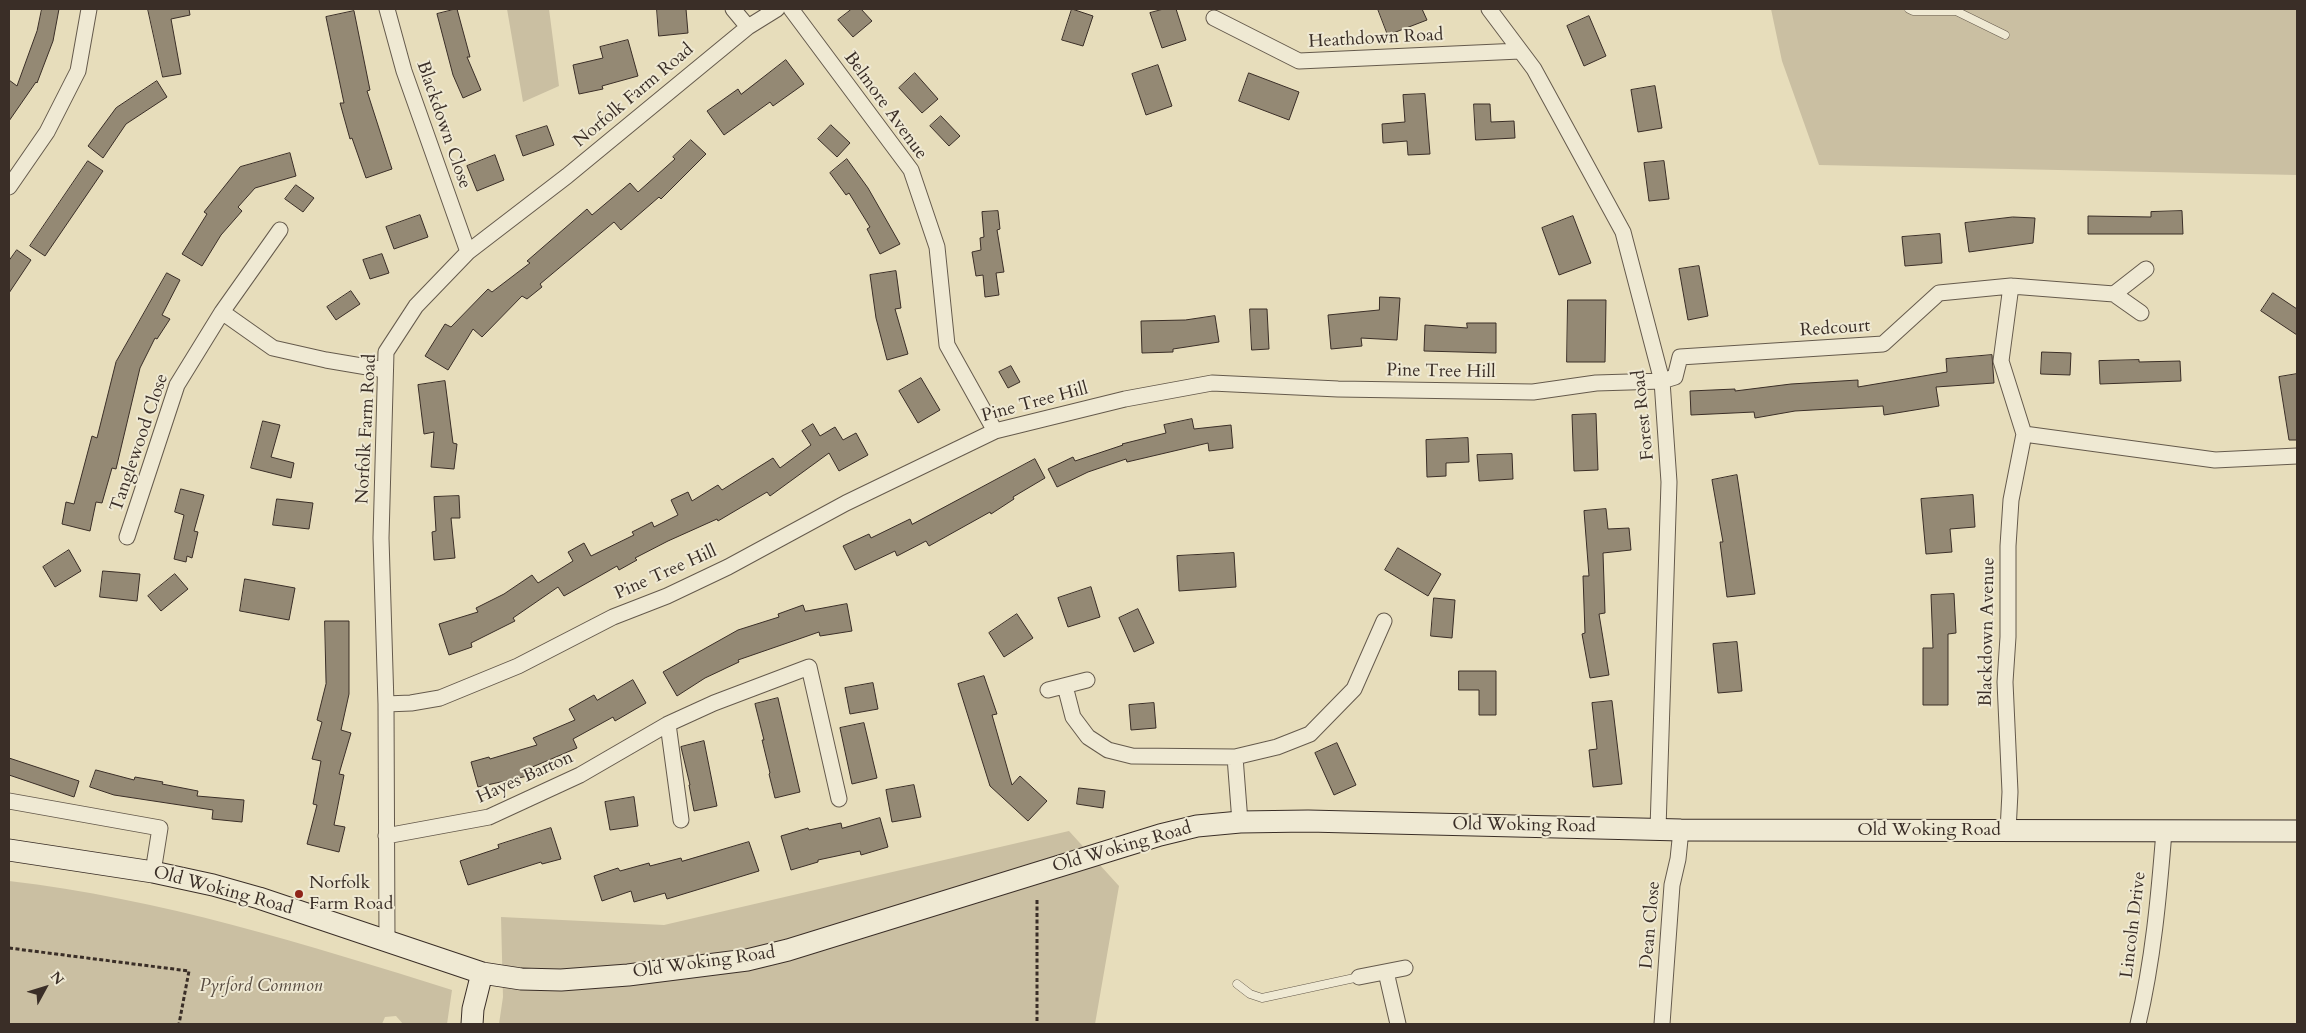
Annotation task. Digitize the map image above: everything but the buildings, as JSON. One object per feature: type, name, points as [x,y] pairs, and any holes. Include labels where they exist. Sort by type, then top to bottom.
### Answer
[{"type":"main road","name":"Old Woking Road","points":[[9,850],[153,872],[213,885],[259,898],[482,973],[522,979],[561,980],[628,975],[747,960],[798,947],[1160,835],[1197,826],[1240,822],[1308,821],[1681,830],[2297,830]]},
{"type":"main road","points":[[472,1024],[473,1009],[482,973]]},
{"type":"street","points":[[9,187],[47,132],[78,71],[89,9]]},
{"type":"street","name":"Blackdown Close","points":[[387,9],[404,71],[468,252]]},
{"type":"street","points":[[733,9],[748,26]]},
{"type":"street","name":"Norfolk Farm Road","points":[[387,941],[386,704],[381,538],[386,352],[416,306],[468,252],[567,176],[748,26],[777,9]]},
{"type":"street","name":"Belmore Avenue","points":[[791,9],[911,170],[937,247],[947,345],[995,431]]},
{"type":"street","name":"Forest Road","points":[[1489,9],[1534,70],[1623,232],[1662,381],[1669,482],[1658,829]]},
{"type":"street","name":"Heathdown Road","points":[[1214,18],[1299,61],[1520,51]]},
{"type":"street","name":"Tanglewood Close","points":[[127,537],[177,385],[222,312],[280,230]]},
{"type":"street","points":[[2141,313],[2114,294],[2146,268]]},
{"type":"street","name":"Redcourt","points":[[1662,381],[1675,377],[1680,357],[1883,344],[1939,293],[2011,286],[2114,294]]},
{"type":"street","name":"Blackdown Avenue","points":[[2008,831],[2010,792],[2005,682],[2008,637],[2008,546],[2011,500],[2024,434],[2001,361],[2011,286]]},
{"type":"street","points":[[222,312],[273,348],[326,360],[385,370]]},
{"type":"street","name":"Pine Tree Hill","points":[[386,704],[411,703],[440,698],[518,666],[613,617],[667,596],[728,567],[846,503],[995,431],[1125,399],[1212,383],[1338,389],[1524,392],[1596,383],[1662,381]]},
{"type":"street","points":[[2024,434],[2215,460],[2297,456]]},
{"type":"street","points":[[1065,686],[1073,716],[1088,738],[1108,750],[1132,756],[1235,757],[1277,747],[1310,734],[1354,689],[1384,621]]},
{"type":"street","name":"Hayes Barton","points":[[386,836],[489,817],[580,775],[668,724],[714,703],[809,667],[839,799]]},
{"type":"street","points":[[1048,690],[1087,680]]},
{"type":"street","points":[[668,724],[681,820]]},
{"type":"street","points":[[1235,757],[1240,822]]},
{"type":"street","points":[[9,801],[160,828],[153,872]]},
{"type":"street","name":"Dean Close","points":[[1662,1024],[1672,885],[1678,859],[1681,830]]},
{"type":"street","name":"Lincoln Drive","points":[[2138,1024],[2144,1001],[2160,884],[2164,830]]},
{"type":"street","points":[[1360,977],[1405,968]]},
{"type":"street","points":[[1386,972],[1398,1024]]},
{"type":"lane","points":[[1909,9],[1913,11],[1956,11],[2005,35]]},
{"type":"lane","points":[[1237,984],[1250,994],[1262,998],[1360,977]]},
{"type":"path","points":[[1037,900],[1037,1024]]},
{"type":"path","points":[[9,948],[189,971],[179,1024]]},
{"type":"green space","points":[[507,9],[549,9],[559,86],[523,102]]},
{"type":"green space","points":[[1771,9],[2297,9],[2297,175],[1819,165],[1782,61]]},
{"type":"green space","points":[[1069,831],[1119,886],[1095,1024],[499,1024],[503,997],[501,917],[664,925]]},
{"type":"green space","name":"Pyrford Common","points":[[9,881],[121,899],[177,911],[288,940],[452,990],[447,1024],[403,1024],[396,1016],[385,1017],[382,1024],[9,1024]]},
{"type":"place","name":"Norfolk Farm Road","points":[[299,894]]}]
